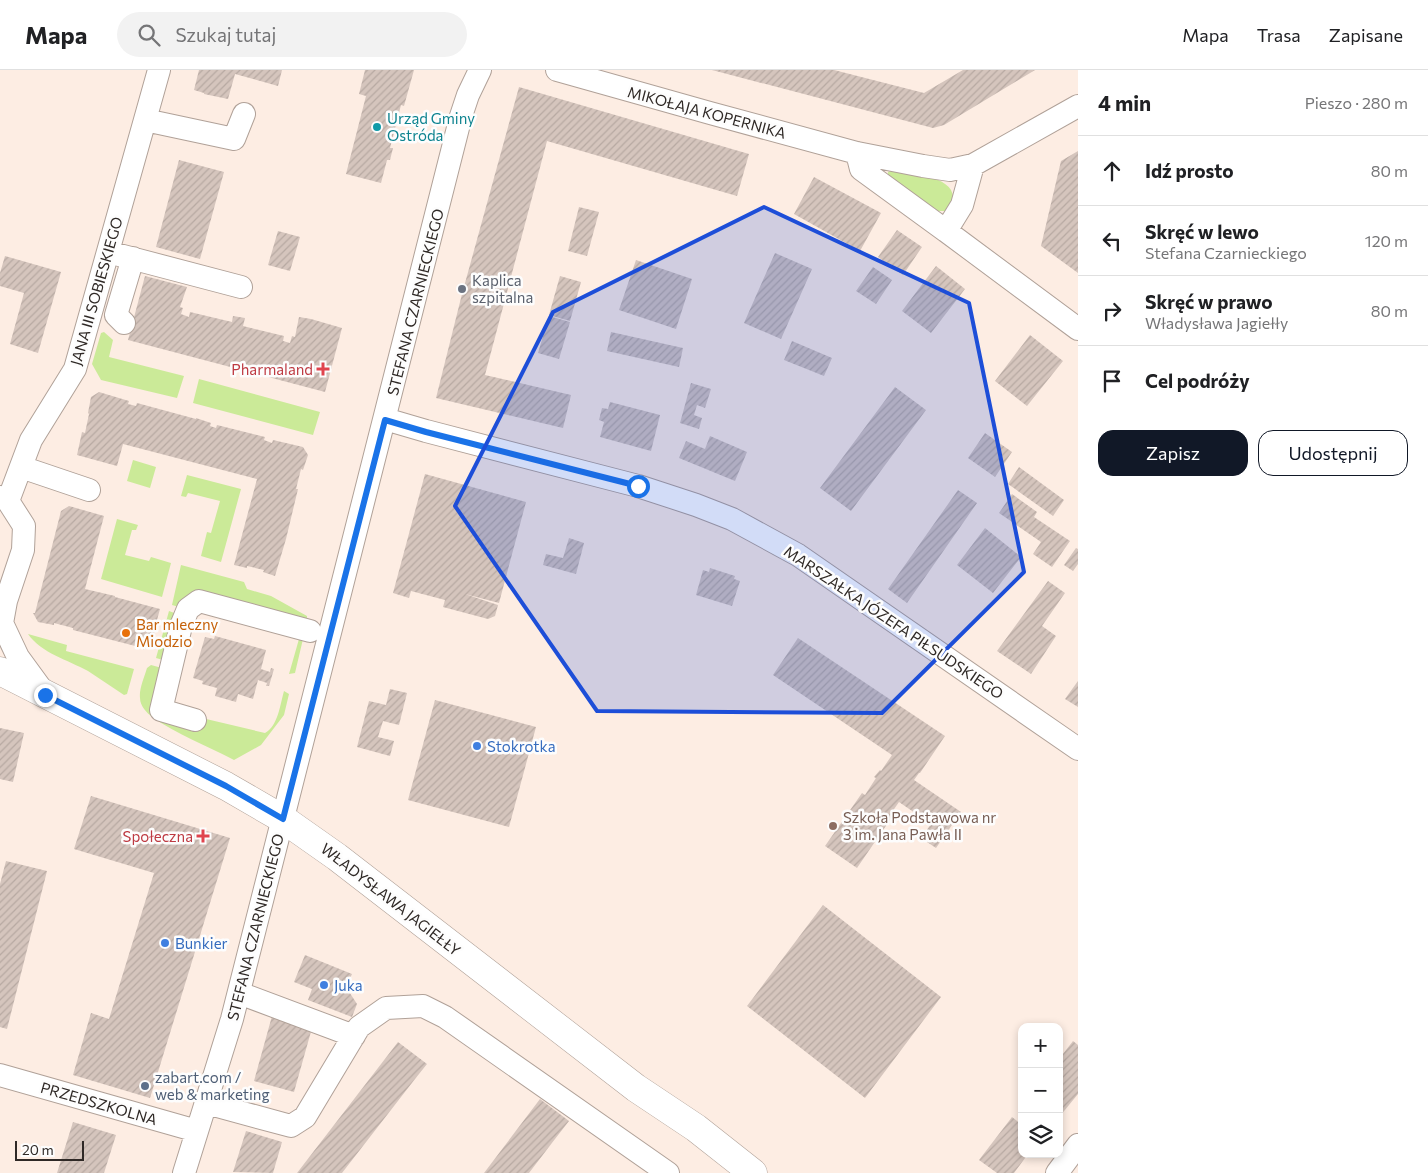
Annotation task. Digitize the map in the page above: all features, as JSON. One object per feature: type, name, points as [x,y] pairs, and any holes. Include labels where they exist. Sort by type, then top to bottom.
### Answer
[{"type":"main road","name":"WŁADYSŁAWA JAGIEŁŁY","points":[[0,671],[226,786],[283,819],[345,863],[636,1088],[696,1128],[754,1173]]},
{"type":"street","name":"JANA III SOBIESKIEGO","points":[[45,695],[18,657],[2,623],[6,601],[23,550],[24,526],[4,499],[21,467],[31,440],[75,369],[159,70]]},
{"type":"street","name":"STEFANA CZARNIECKIEGO","points":[[184,1173],[232,1019],[461,116],[468,95],[480,70]]},
{"type":"street","name":"MIKOŁAJA KOPERNIKA","points":[[558,70],[857,152],[950,170],[973,165],[1078,106]]},
{"type":"street","points":[[145,120],[234,139],[244,114]]},
{"type":"street","points":[[857,152],[861,169],[1078,329]]},
{"type":"street","points":[[946,231],[962,205],[973,165]]},
{"type":"street","points":[[108,252],[242,286]]},
{"type":"street","points":[[124,323],[116,315],[133,258]]},
{"type":"street","name":"MARSZAŁKA JÓZEFA PIŁSUDSKIEGO","points":[[385,420],[638,486],[732,519],[798,555],[1078,749]]},
{"type":"street","points":[[21,467],[89,490]]},
{"type":"street","points":[[194,720],[161,710],[181,626],[188,609],[199,601],[310,631]]},
{"type":"street","points":[[238,993],[354,1036]]},
{"type":"street","points":[[206,1103],[291,1126],[305,1117],[360,1027],[386,1008],[423,1006],[445,1017],[668,1173]]},
{"type":"street","name":"PRZEDSZKOLNA","points":[[0,1075],[197,1131]]},
{"type":"street","points":[[1057,1173],[1078,1145]]},
{"type":"highlighted area","points":[[764,207],[969,303],[1024,572],[882,713],[597,711],[455,506],[553,312]]},
{"type":"green space","points":[[893,170],[919,174],[939,180],[951,191],[953,198],[951,205],[945,211],[935,211],[888,176],[888,172]]},
{"type":"green space","points":[[104,332],[113,340],[109,357],[184,376],[177,398],[101,380],[92,364],[101,333]]},
{"type":"green space","points":[[199,379],[320,412],[313,435],[193,403]]},
{"type":"green space","points":[[133,460],[156,467],[150,488],[127,481]]},
{"type":"green space","points":[[187,475],[241,489],[221,562],[201,556],[207,532],[211,533],[220,501],[188,493],[186,497],[181,496]]},
{"type":"green space","points":[[117,519],[138,525],[136,530],[132,530],[125,555],[149,561],[151,557],[171,563],[162,597],[101,579]]},
{"type":"green space","points":[[181,565],[244,582],[247,589],[271,596],[307,616],[307,620],[172,605]]},
{"type":"green space","points":[[169,611],[177,614],[163,660],[156,658]]},
{"type":"green space","points":[[28,634],[67,645],[66,651],[134,669],[127,694],[124,695],[88,671],[55,656],[33,641]]},
{"type":"green space","points":[[299,639],[303,639],[295,673],[289,674]]},
{"type":"green space","points":[[151,665],[162,668],[151,706],[265,733],[276,720],[284,691],[289,694],[284,715],[261,745],[234,760],[172,729],[152,717],[146,711],[140,701],[140,691],[147,668]]},
{"type":"building","points":[[199,70],[282,70],[278,86],[235,74],[228,99],[194,90]]},
{"type":"building","name":"Urząd Gminy Ostróda","points":[[365,70],[414,70],[404,106],[401,105],[390,148],[393,148],[390,160],[387,160],[381,183],[346,174],[366,96],[359,94]]},
{"type":"building","points":[[712,70],[834,70],[924,93],[963,70],[1035,70],[944,125],[933,128]]},
{"type":"building","points":[[519,87],[749,154],[737,196],[547,141],[485,375],[571,395],[563,428],[436,398],[462,294]]},
{"type":"building","points":[[1078,151],[1078,273],[1041,246],[1061,161]]},
{"type":"building","points":[[179,160],[224,172],[200,259],[156,247]]},
{"type":"building","points":[[814,177],[881,213],[860,251],[794,214]]},
{"type":"building","points":[[579,207],[599,212],[587,256],[568,251]]},
{"type":"building","points":[[897,230],[922,247],[903,275],[878,257]]},
{"type":"building","points":[[278,231],[300,237],[290,271],[268,265]]},
{"type":"building","points":[[775,253],[812,269],[781,339],[744,323]]},
{"type":"building","points":[[5,256],[61,272],[38,353],[10,344],[24,293],[0,286],[0,273]]},
{"type":"building","points":[[636,260],[692,279],[676,329],[619,310]]},
{"type":"building","points":[[936,266],[965,289],[931,333],[902,311]]},
{"type":"building","points":[[873,267],[892,280],[876,304],[856,291]]},
{"type":"building","points":[[145,276],[187,287],[180,307],[183,308],[181,314],[189,317],[190,312],[232,322],[233,316],[245,318],[243,326],[284,336],[283,341],[290,343],[292,336],[295,337],[299,317],[342,328],[325,392],[128,340]]},
{"type":"building","points":[[560,276],[581,282],[570,321],[549,315]]},
{"type":"building","points":[[549,316],[570,322],[559,359],[538,353]]},
{"type":"building","points":[[611,332],[683,348],[679,367],[607,351]]},
{"type":"building","points":[[1030,335],[1063,361],[1027,406],[995,381]]},
{"type":"building","points":[[792,341],[832,358],[824,376],[784,360]]},
{"type":"building","points":[[691,383],[711,389],[705,408],[697,405],[694,415],[702,418],[699,429],[680,423]]},
{"type":"building","points":[[895,387],[926,410],[851,511],[820,488]]},
{"type":"building","points":[[99,392],[129,401],[128,404],[136,406],[137,403],[196,418],[211,423],[210,426],[216,428],[217,425],[265,437],[264,440],[272,443],[273,440],[303,447],[308,455],[303,470],[301,469],[286,539],[275,576],[263,572],[264,570],[234,565],[257,479],[123,444],[117,466],[77,455],[82,432],[85,433],[91,397]]},
{"type":"building","points":[[610,402],[660,415],[651,451],[600,437],[604,422],[599,420],[602,408],[608,409]]},
{"type":"building","points":[[985,433],[1012,452],[995,477],[968,458]]},
{"type":"building","points":[[710,436],[747,452],[735,481],[679,458],[686,441],[705,449]]},
{"type":"building","points":[[1019,467],[1064,500],[1053,516],[1008,484]]},
{"type":"building","points":[[425,474],[526,502],[499,603],[465,594],[498,605],[495,616],[488,619],[443,607],[445,600],[411,591],[409,598],[393,593]]},
{"type":"building","points":[[958,490],[977,503],[907,603],[888,589]]},
{"type":"building","points":[[1012,494],[1037,512],[1034,517],[1070,541],[1052,567],[1033,554],[1041,542],[999,513]]},
{"type":"building","points":[[69,506],[104,516],[85,589],[160,609],[152,645],[143,650],[143,648],[73,630],[73,628],[54,623],[54,625],[38,622],[33,613],[35,613],[61,511]]},
{"type":"building","points":[[985,528],[1021,557],[993,593],[957,565]]},
{"type":"building","points":[[569,538],[584,543],[576,574],[543,565],[546,554],[563,558]]},
{"type":"building","points":[[1076,548],[1078,549],[1078,564],[1073,571],[1064,565]]},
{"type":"building","points":[[710,568],[735,576],[734,579],[740,581],[732,606],[696,595],[703,570],[709,572]]},
{"type":"building","points":[[1048,581],[1065,593],[1042,626],[1056,636],[1031,674],[997,651]]},
{"type":"building","points":[[215,636],[266,650],[261,669],[270,672],[271,668],[274,669],[269,686],[266,686],[267,683],[258,680],[253,699],[238,694],[236,702],[215,696],[217,688],[202,684],[203,681],[193,678],[205,637],[214,639]]},
{"type":"building","points":[[798,638],[945,736],[914,780],[961,812],[936,848],[921,838],[931,824],[899,802],[892,812],[894,814],[857,868],[825,846],[862,793],[865,795],[876,778],[874,777],[881,771],[892,755],[773,675]]},
{"type":"building","points":[[1078,681],[1078,707],[1065,699]]},
{"type":"building","points":[[390,689],[407,693],[399,725],[383,721],[378,737],[394,741],[390,756],[357,747],[369,701],[386,705]]},
{"type":"building","name":"Stokrotka","points":[[435,700],[536,727],[509,827],[408,800]]},
{"type":"building","points":[[0,728],[24,733],[13,782],[0,779]]},
{"type":"building","name":"Bunkier","points":[[91,796],[230,838],[150,1098],[73,1075],[91,1013],[109,1019],[154,873],[74,849]]},
{"type":"building","points":[[6,861],[47,871],[7,1029],[0,1027],[0,884]]},
{"type":"building","points":[[823,905],[941,997],[865,1098],[747,1006]]},
{"type":"building","name":"Juka","points":[[305,955],[352,974],[346,987],[357,1004],[352,1017],[308,1000],[312,989],[294,982]]},
{"type":"building","points":[[272,1016],[312,1028],[294,1092],[254,1081]]},
{"type":"building","points":[[1073,1041],[1078,1045],[1078,1094],[1063,1112],[1063,1068],[1063,1054]]},
{"type":"building","points":[[398,1042],[427,1064],[342,1173],[297,1173]]},
{"type":"building","points":[[540,1099],[569,1121],[529,1173],[484,1173]]},
{"type":"building","points":[[1012,1117],[1018,1122],[1018,1158],[1025,1158],[1014,1173],[997,1173],[979,1160]]},
{"type":"building","points":[[73,1122],[116,1135],[104,1173],[57,1173]]},
{"type":"building","points":[[246,1131],[282,1142],[273,1173],[233,1172]]},
{"type":"place","name":"Urząd Gminy Ostróda","points":[[377,127]]},
{"type":"place","name":"Kaplica szpitalna","points":[[462,289]]},
{"type":"place","name":"Pharmaland","points":[[323,369]]},
{"type":"place","name":"Bar mleczny Miodzio","points":[[126,633]]},
{"type":"place","name":"Stokrotka","points":[[477,746]]},
{"type":"place","name":"Szkoła Podstawowa nr 3 im. Jana Pawła II","points":[[833,826]]},
{"type":"place","name":"Społeczna","points":[[203,836]]},
{"type":"place","name":"Bunkier","points":[[165,943]]},
{"type":"place","name":"Juka","points":[[324,985]]},
{"type":"place","name":"zabart.com / web & marketing","points":[[145,1086]]},
{"type":"route","points":[[45,695],[226,786],[283,819],[385,420],[638,486]]}]
